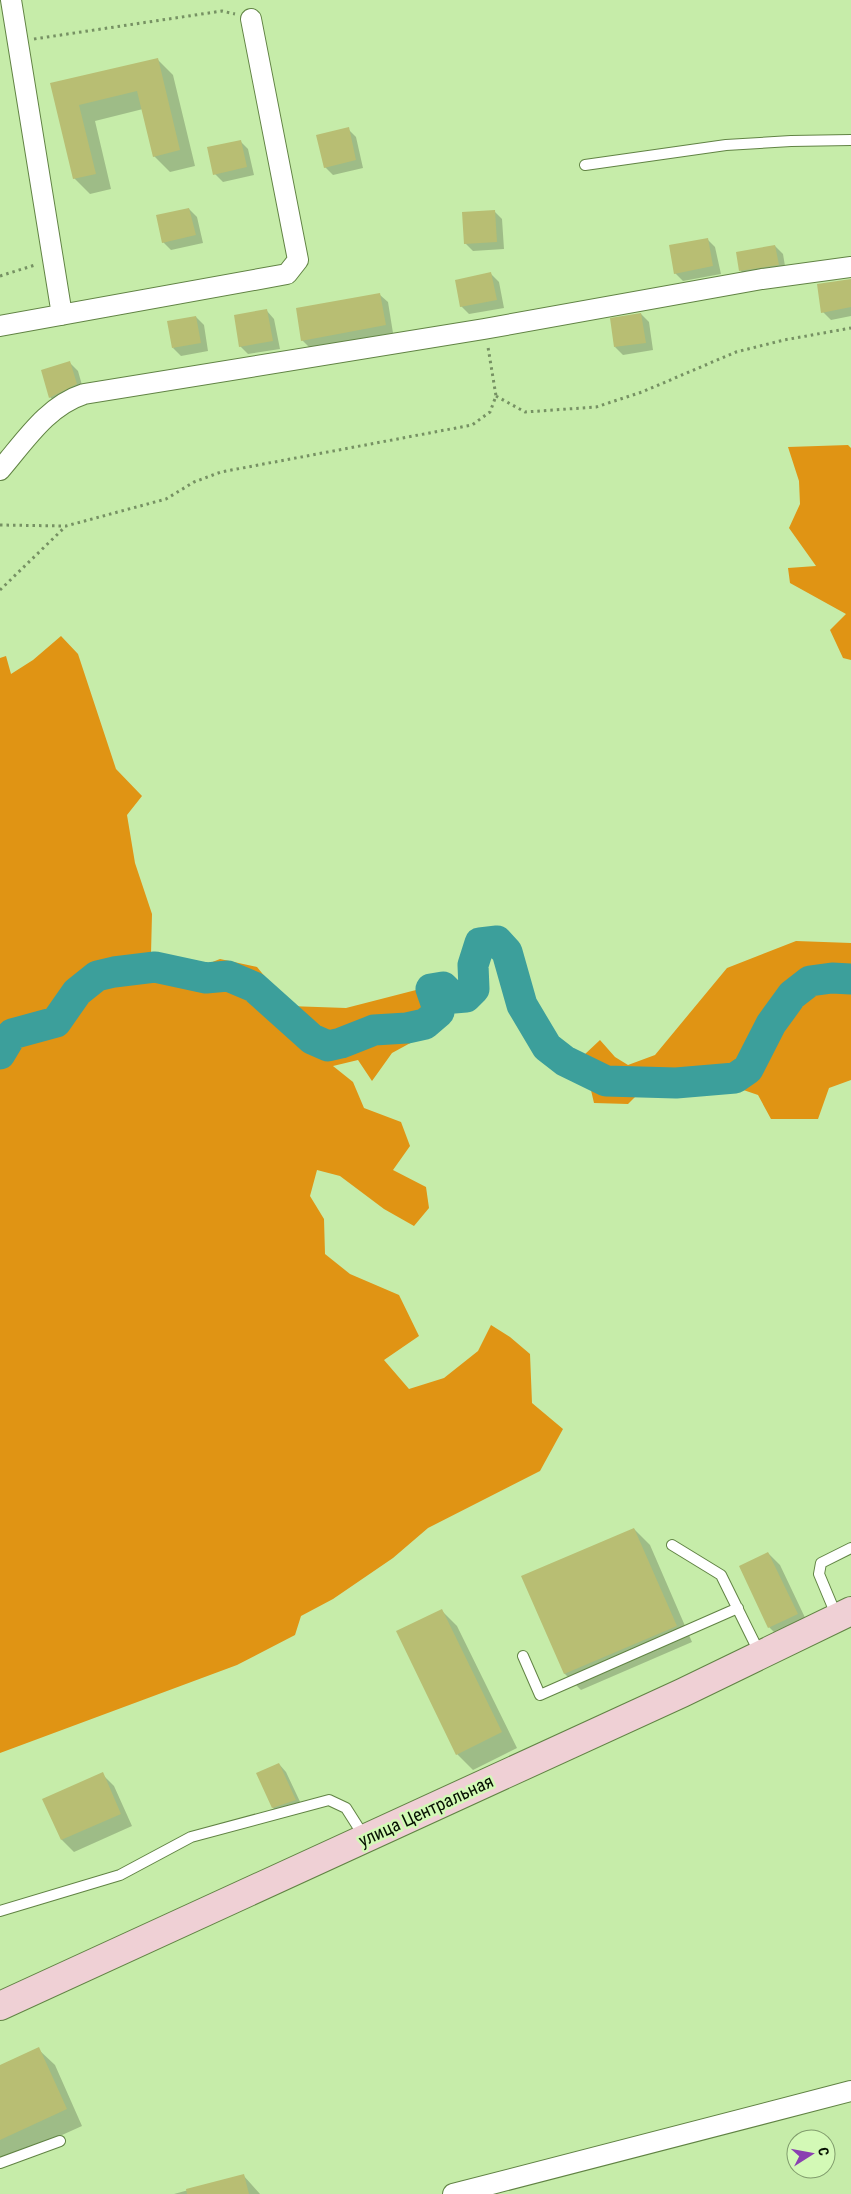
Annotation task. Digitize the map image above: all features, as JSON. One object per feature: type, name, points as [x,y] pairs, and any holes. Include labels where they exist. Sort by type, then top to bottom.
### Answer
[{"type":"main road","name":"улица Центральная","points":[[0,2006],[366,1839],[844,1615]]},
{"type":"street","points":[[11,0],[62,315]]},
{"type":"street","points":[[0,326],[287,274],[298,260],[251,19]]},
{"type":"street","points":[[0,470],[51,410],[68,399],[84,394],[484,329],[762,279],[851,268]]},
{"type":"street","points":[[453,2194],[851,2091]]},
{"type":"lane","points":[[585,165],[726,145],[851,140]]},
{"type":"lane","points":[[672,1545],[722,1576],[761,1655]]},
{"type":"lane","points":[[844,1615],[819,1574],[821,1563],[851,1548]]},
{"type":"lane","points":[[523,1656],[540,1695],[738,1608]]},
{"type":"lane","points":[[0,1911],[120,1875],[192,1837],[329,1800],[346,1808],[366,1839]]},
{"type":"lane","points":[[0,2163],[60,2141]]},
{"type":"path","points":[[18,42],[222,10],[251,19]]},
{"type":"path","points":[[0,276],[27,268],[52,257]]},
{"type":"path","points":[[496,396],[525,412],[596,407],[642,392],[736,352],[784,340],[851,328]]},
{"type":"path","points":[[0,525],[66,526],[166,499],[194,482],[221,472],[472,425],[490,412],[496,396],[484,329]]},
{"type":"path","points":[[0,590],[66,526]]},
{"type":"shaded area","points":[[848,445],[851,448],[851,660],[843,658],[830,630],[846,614],[790,583],[788,568],[816,566],[789,528],[800,504],[799,481],[788,447]]},
{"type":"shaded area","points":[[61,636],[78,654],[116,769],[142,796],[127,815],[135,863],[152,914],[151,954],[187,972],[220,959],[257,967],[289,1006],[346,1008],[416,990],[436,1029],[392,1053],[372,1081],[358,1060],[333,1066],[353,1082],[364,1108],[401,1122],[410,1146],[393,1170],[426,1187],[429,1208],[414,1226],[384,1209],[340,1176],[317,1170],[310,1196],[324,1219],[325,1254],[350,1274],[399,1295],[419,1336],[384,1360],[409,1389],[444,1378],[478,1351],[491,1325],[510,1337],[530,1354],[532,1403],[563,1429],[540,1471],[428,1528],[393,1558],[333,1599],[301,1616],[295,1635],[237,1665],[0,1753],[0,658],[6,656],[11,674],[33,660]]},
{"type":"shaded area","points":[[796,941],[851,943],[851,1080],[829,1088],[818,1119],[771,1119],[758,1095],[720,1082],[674,1093],[644,1088],[628,1104],[594,1103],[583,1056],[600,1040],[615,1057],[628,1065],[655,1055],[727,968]]},
{"type":"building","points":[[158,58],[180,150],[153,157],[137,91],[79,105],[96,174],[73,179],[50,83]]},
{"type":"building","points":[[349,127],[356,160],[324,168],[316,135]]},
{"type":"building","points":[[241,140],[247,167],[213,175],[207,147]]},
{"type":"building","points":[[189,208],[196,235],[162,243],[156,215]]},
{"type":"building","points":[[495,210],[497,242],[464,244],[462,212]]},
{"type":"building","points":[[708,238],[713,266],[674,274],[669,245]]},
{"type":"building","points":[[775,245],[779,265],[739,271],[736,252]]},
{"type":"building","points":[[491,272],[497,300],[460,307],[455,280]]},
{"type":"building","points":[[851,279],[851,307],[821,313],[817,284]]},
{"type":"building","points":[[380,293],[386,325],[301,341],[296,308]]},
{"type":"building","points":[[267,309],[273,341],[239,347],[234,315]]},
{"type":"building","points":[[641,313],[646,343],[614,347],[610,318]]},
{"type":"building","points":[[196,316],[201,343],[172,348],[167,321]]},
{"type":"building","points":[[70,361],[77,384],[49,398],[41,370]]},
{"type":"building","points":[[634,1528],[677,1626],[564,1674],[521,1576]]},
{"type":"building","points":[[768,1552],[798,1614],[768,1628],[739,1566]]},
{"type":"building","points":[[442,1609],[502,1732],[456,1755],[396,1631]]},
{"type":"building","points":[[279,1763],[296,1800],[272,1808],[256,1773]]},
{"type":"building","points":[[103,1772],[121,1814],[61,1840],[42,1799]]},
{"type":"building","points":[[39,2047],[67,2109],[0,2140],[0,2065]]},
{"type":"building","points":[[244,2174],[249,2194],[187,2194],[186,2189]]},
{"type":"waterway","points":[[0,1054],[12,1034],[56,1022],[77,992],[97,976],[155,967],[206,978],[228,976],[254,987],[312,1039],[328,1046],[374,1030],[407,1028],[425,1024],[439,1012],[431,989],[443,987],[454,998],[466,997],[474,989],[473,965],[480,943],[497,941],[507,952],[522,1005],[547,1047],[565,1061],[606,1081],[676,1083],[735,1078],[748,1069],[771,1024],[792,995],[810,981],[832,978],[851,979]]}]
